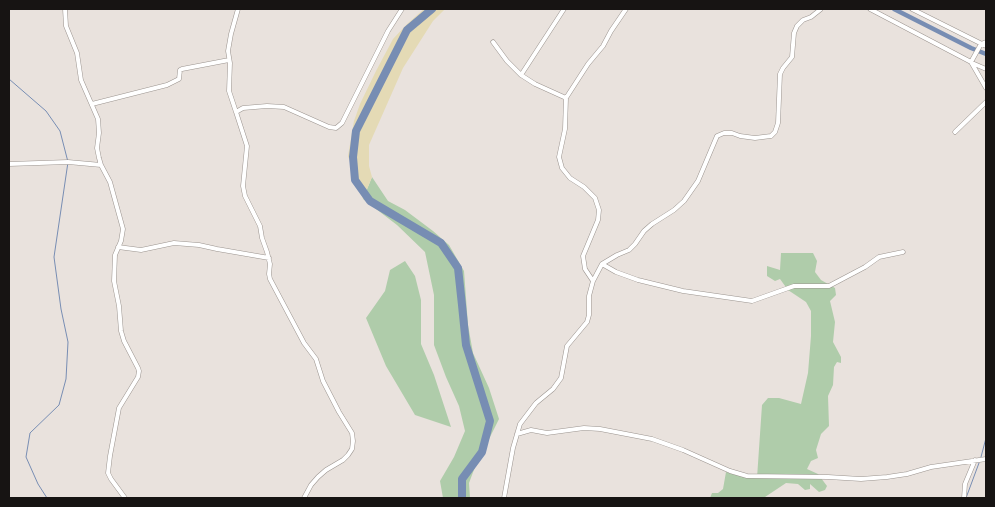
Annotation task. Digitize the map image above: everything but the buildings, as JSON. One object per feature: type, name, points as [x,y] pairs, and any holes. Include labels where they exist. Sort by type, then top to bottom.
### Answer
[{"type":"street","points":[[65,9],[66,26],[77,53],[81,80],[99,126],[97,148],[101,165],[110,182],[122,229],[121,241],[115,254],[114,281],[121,331],[139,372],[119,408],[108,473],[125,498]]},
{"type":"street","points":[[238,9],[228,51],[229,91],[247,146],[243,186],[245,196],[260,226],[269,258],[270,278],[304,342],[316,359],[323,381],[352,433],[352,449],[348,455],[318,477],[304,498]]},
{"type":"street","points":[[236,112],[243,108],[284,107],[329,127],[336,128],[342,123],[391,26],[402,9]]},
{"type":"street","points":[[521,75],[564,9]]},
{"type":"street","points":[[594,281],[585,269],[584,256],[598,220],[599,210],[595,198],[584,186],[570,178],[562,168],[559,157],[565,129],[566,98],[588,64],[603,46],[626,9]]},
{"type":"street","points":[[504,498],[520,424],[536,403],[553,389],[561,378],[567,346],[587,322],[589,296],[602,264],[629,250],[652,224],[684,201],[698,181],[717,136],[724,133],[732,133],[755,138],[771,136],[775,132],[778,123],[780,74],[792,57],[794,33],[797,26],[803,20],[811,17],[821,9]]},
{"type":"street","points":[[870,9],[972,60],[986,69]]},
{"type":"street","points":[[912,9],[983,45],[972,60]]},
{"type":"street","points":[[493,42],[507,61],[521,75],[535,84],[566,98]]},
{"type":"street","points":[[92,104],[166,85],[179,79],[180,70],[182,69],[229,60]]},
{"type":"street","points":[[972,60],[986,88]]},
{"type":"street","points":[[955,132],[986,102]]},
{"type":"street","points":[[9,164],[68,162],[101,165]]},
{"type":"street","points":[[118,247],[141,250],[174,243],[199,245],[269,258]]},
{"type":"street","points":[[602,264],[616,272],[638,280],[684,291],[752,300],[794,286],[829,286],[865,267],[878,257],[903,252]]},
{"type":"street","points":[[517,434],[532,430],[547,433],[584,428],[600,429],[652,439],[684,450],[730,471],[747,476],[861,479],[907,474],[931,467],[986,459]]},
{"type":"street","points":[[964,498],[965,484],[976,460]]},
{"type":"green space","points":[[372,177],[388,201],[405,210],[449,245],[464,271],[468,325],[473,353],[489,388],[499,419],[469,483],[470,498],[443,498],[440,481],[454,457],[465,431],[459,406],[434,345],[434,295],[425,252],[397,225],[363,199]]},
{"type":"green space","points":[[781,253],[813,253],[817,261],[815,272],[821,280],[835,288],[836,295],[830,301],[835,322],[833,342],[841,357],[841,363],[837,362],[834,367],[833,385],[828,396],[829,426],[821,434],[816,450],[818,458],[811,461],[807,469],[818,474],[827,486],[825,490],[819,492],[810,484],[810,489],[805,490],[798,484],[786,483],[764,498],[710,498],[712,493],[718,493],[723,489],[726,472],[757,478],[762,405],[768,398],[779,398],[801,404],[808,373],[811,311],[806,302],[788,290],[780,279],[775,281],[767,276],[767,266],[780,270]]},
{"type":"green space","points":[[405,261],[415,276],[421,300],[421,344],[434,375],[451,427],[415,415],[386,366],[366,318],[385,291],[390,270]]},
{"type":"sand","points":[[424,9],[445,9],[433,21],[403,68],[369,145],[369,166],[372,177],[363,199],[348,156],[354,121],[360,104],[393,39]]},
{"type":"waterway","points":[[432,9],[407,30],[356,131],[353,157],[355,180],[370,201],[441,243],[458,268],[466,345],[490,421],[482,452],[462,479],[462,498]]},
{"type":"waterway","points":[[894,9],[986,54]]},
{"type":"waterway","points":[[9,79],[46,111],[60,131],[68,162],[54,257],[61,309],[68,342],[66,379],[59,405],[30,433],[26,457],[38,484],[47,498]]},
{"type":"waterway","points":[[981,457],[986,438]]},
{"type":"waterway","points":[[966,498],[979,463]]}]
